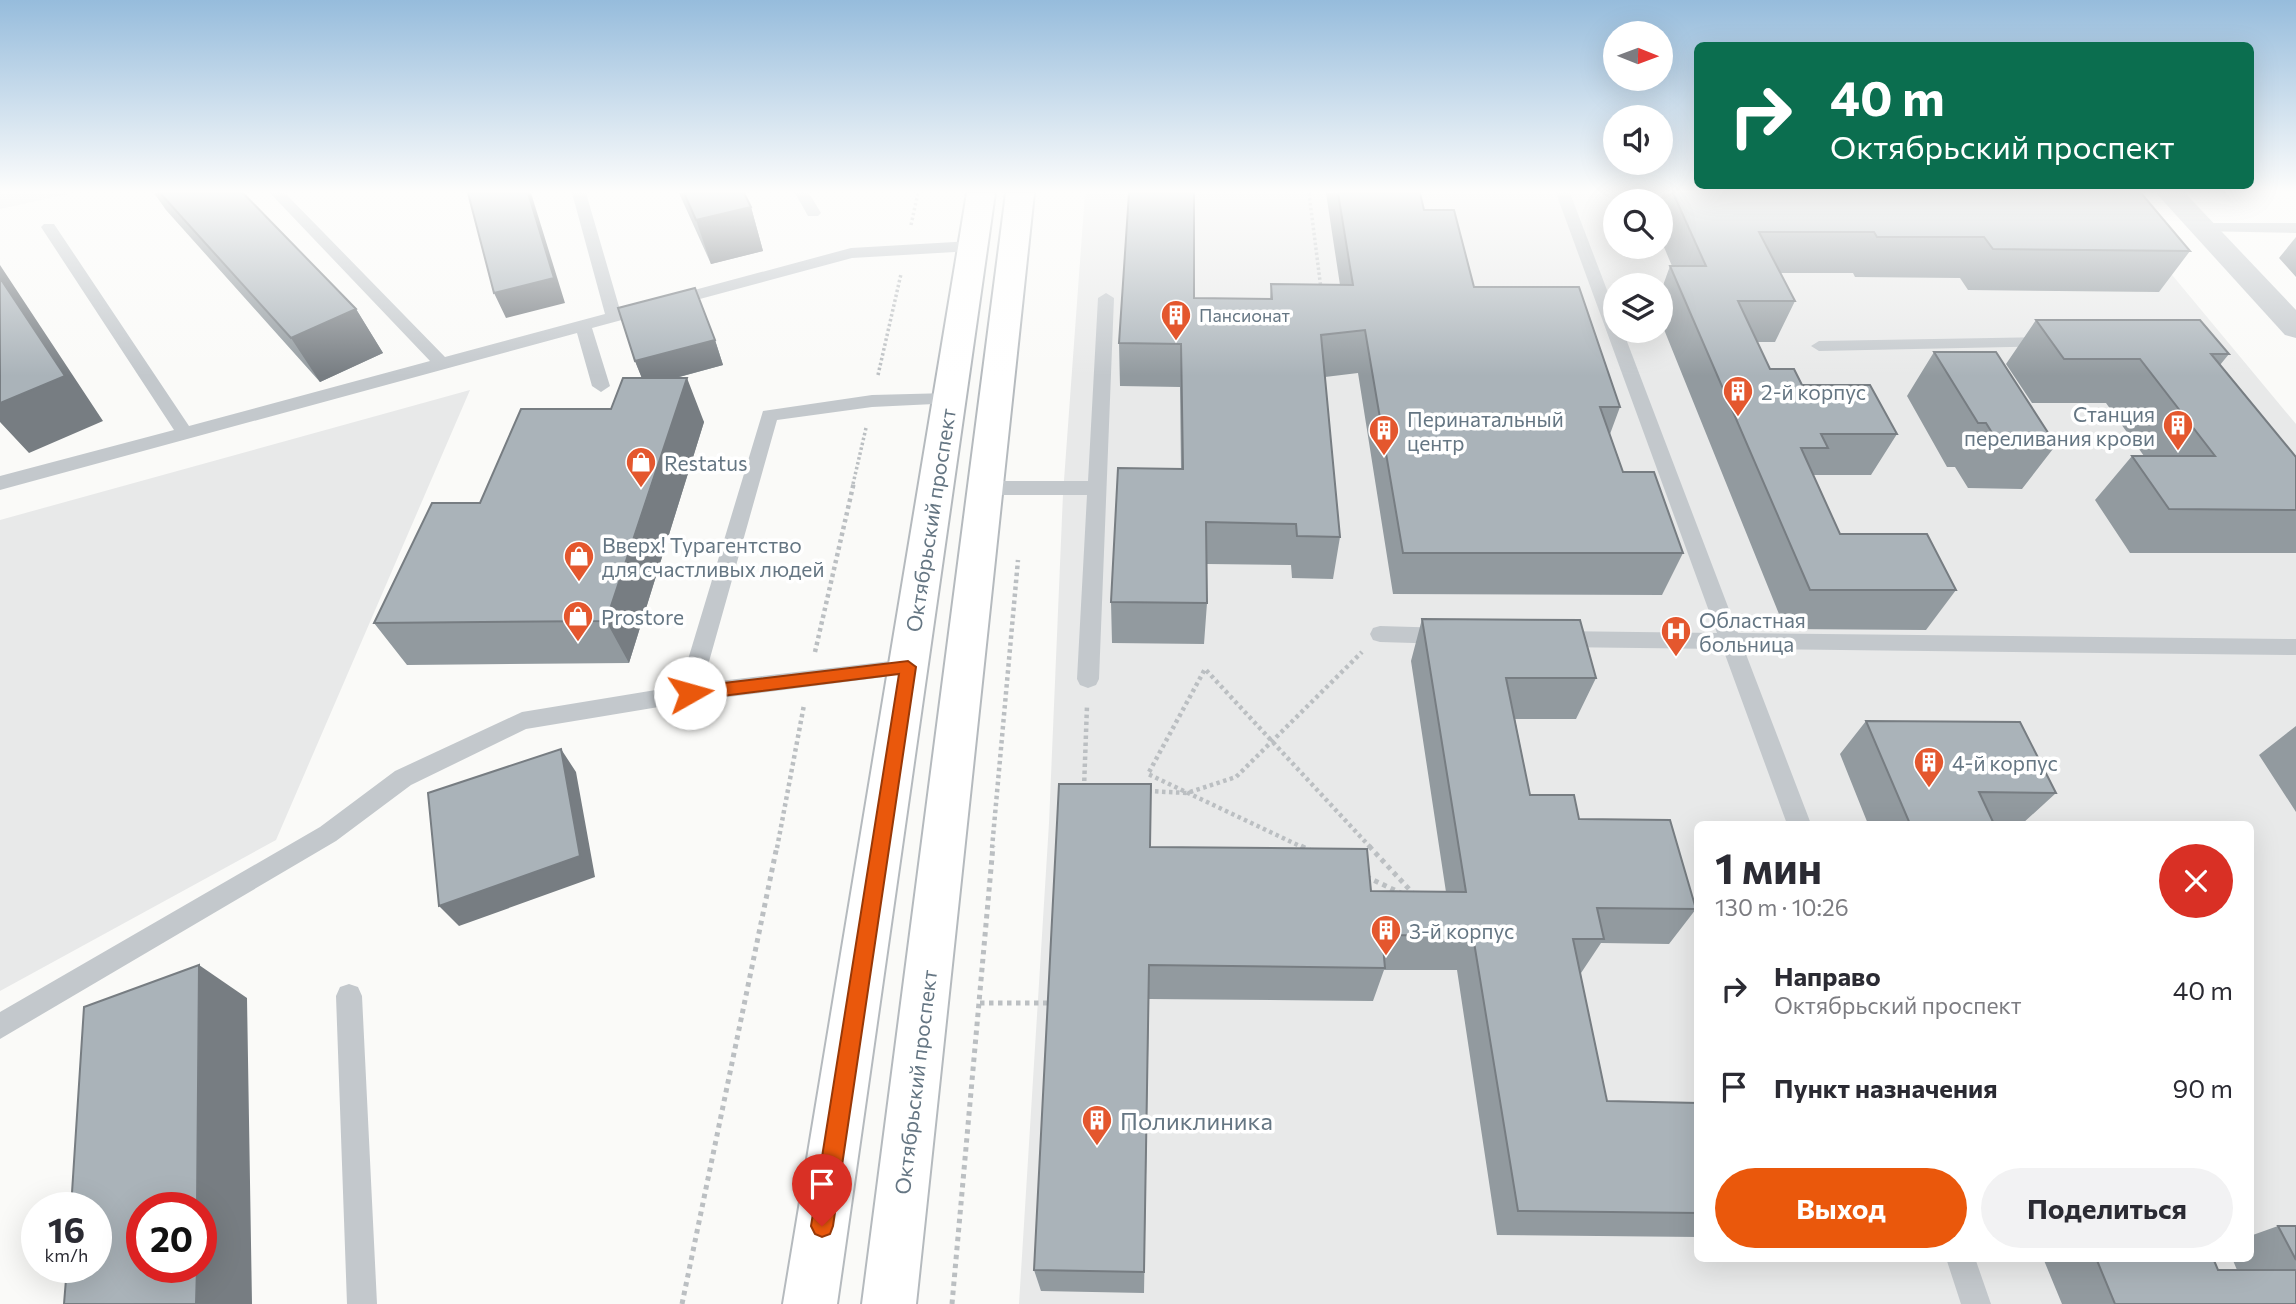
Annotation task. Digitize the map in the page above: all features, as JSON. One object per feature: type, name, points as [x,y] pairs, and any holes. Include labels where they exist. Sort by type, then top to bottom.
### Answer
[{"type":"main road","name":"Октябрьский проспект","points":[[810,1304],[971,254]]},
{"type":"main road","name":"Октябрьский проспект","points":[[889,1304],[1013,254]]},
{"type":"street","points":[[2226,254],[2296,328]]},
{"type":"lane","points":[[67,254],[185,433]]},
{"type":"lane","points":[[336,254],[442,364]]},
{"type":"lane","points":[[596,254],[614,318]]},
{"type":"lane","points":[[0,483],[848,254]]},
{"type":"lane","points":[[1586,254],[1798,821]]},
{"type":"lane","points":[[1088,679],[1106,299]]},
{"type":"lane","points":[[583,326],[601,386]]},
{"type":"lane","points":[[1819,346],[2063,342]]},
{"type":"lane","points":[[690,693],[769,415],[872,401],[949,399]]},
{"type":"lane","points":[[984,488],[1096,488]]},
{"type":"lane","points":[[1380,634],[1461,636]]},
{"type":"lane","points":[[1529,638],[1732,643],[2296,647]]},
{"type":"lane","points":[[0,1026],[328,834],[403,778],[522,721],[690,693],[908,667]]},
{"type":"lane","points":[[349,996],[362,1304]]},
{"type":"lane","points":[[1961,1262],[1976,1304]]},
{"type":"path","points":[[682,1304],[771,880],[809,678],[906,254]]},
{"type":"path","points":[[1317,254],[1322,291]]},
{"type":"path","points":[[1136,791],[1187,793],[1236,777],[1380,634]]},
{"type":"path","points":[[1205,669],[1422,903],[1187,793],[1148,774],[1205,669]]},
{"type":"path","points":[[1088,679],[1084,789],[1097,789]]},
{"type":"path","points":[[952,1304],[990,871]]},
{"type":"path","points":[[980,1003],[1054,1003]]},
{"type":"shaded area","name":"Областная больница","points":[[1081,254],[1603,254],[1603,259],[1673,259],[1673,254],[2155,254],[2296,424],[2296,1304],[1019,1304],[1049,823],[1063,494]]},
{"type":"shaded area","points":[[470,390],[276,840],[0,991],[0,520]]},
{"type":"building","points":[[215,254],[302,254],[356,309],[291,338]]},
{"type":"building","points":[[484,254],[547,254],[554,278],[494,293]]},
{"type":"building","points":[[1125,254],[1194,254],[1194,298],[1272,299],[1271,284],[1353,285],[1348,254],[1465,254],[1474,287],[1579,287],[1620,407],[1600,407],[1623,472],[1654,472],[1683,553],[1403,553],[1365,330],[1321,335],[1340,537],[1297,536],[1296,524],[1206,522],[1207,603],[1111,602],[1118,468],[1183,469],[1181,344],[1119,343]]},
{"type":"building","points":[[1701,254],[1770,254],[1795,301],[1738,301],[1770,369],[1794,369],[1802,385],[1870,385],[1897,434],[1821,434],[1828,448],[1801,448],[1840,534],[1927,534],[1956,590],[1810,590],[1670,266],[1706,266]]},
{"type":"building","points":[[0,278],[65,376],[0,403]]},
{"type":"building","points":[[695,288],[715,340],[635,361],[618,308]]},
{"type":"building","points":[[2036,320],[2200,320],[2229,354],[2211,354],[2296,457],[2296,510],[2169,509],[2132,456],[2215,456],[2140,359],[2064,359]]},
{"type":"building","points":[[1934,352],[1996,352],[2056,445],[1999,444],[1986,423],[1978,423]]},
{"type":"building","points":[[623,378],[687,378],[606,621],[374,623],[432,503],[480,503],[521,409],[611,409]]},
{"type":"building","points":[[1422,619],[1580,620],[1596,678],[1506,678],[1530,795],[1574,795],[1579,819],[1670,820],[1694,909],[1597,908],[1604,939],[1573,939],[1607,1101],[1694,1103],[1694,1213],[1518,1211],[1473,936],[1382,935],[1385,968],[1149,965],[1144,1272],[1034,1270],[1059,784],[1151,784],[1150,847],[1367,849],[1371,891],[1466,892]]},
{"type":"building","points":[[1866,721],[2020,722],[2056,793],[1979,792],[1993,821],[1909,821]]},
{"type":"building","points":[[561,749],[580,856],[439,906],[428,793]]},
{"type":"building","points":[[199,965],[197,1192],[126,1192],[126,1283],[197,1283],[196,1304],[64,1304],[66,1283],[112,1283],[112,1192],[72,1192],[84,1007]]},
{"type":"building","points":[[2278,1226],[2296,1226],[2296,1260]]},
{"type":"building","points":[[2098,1262],[2215,1262],[2218,1270],[2296,1270],[2296,1304],[2115,1304]]},
{"type":"place","name":"Пансионат","points":[[1176,342]]},
{"type":"place","name":"2-й корпус","points":[[1738,418]]},
{"type":"place","name":"Станция переливания крови","points":[[2178,452]]},
{"type":"place","name":"Перинатальный центр","points":[[1384,457]]},
{"type":"place","name":"Restatus","points":[[641,489]]},
{"type":"place","name":"Вверх! Турагентство для счастливых людей","points":[[579,583]]},
{"type":"place","name":"Prostore","points":[[578,643]]},
{"type":"place","name":"Областная больница","points":[[1676,658]]},
{"type":"place","name":"4-й корпус","points":[[1929,789]]},
{"type":"place","name":"3-й корпус","points":[[1386,957]]},
{"type":"place","name":"Поликлиника","points":[[1097,1147]]},
{"type":"route","points":[[690,693],[908,667],[822,1226]]}]
